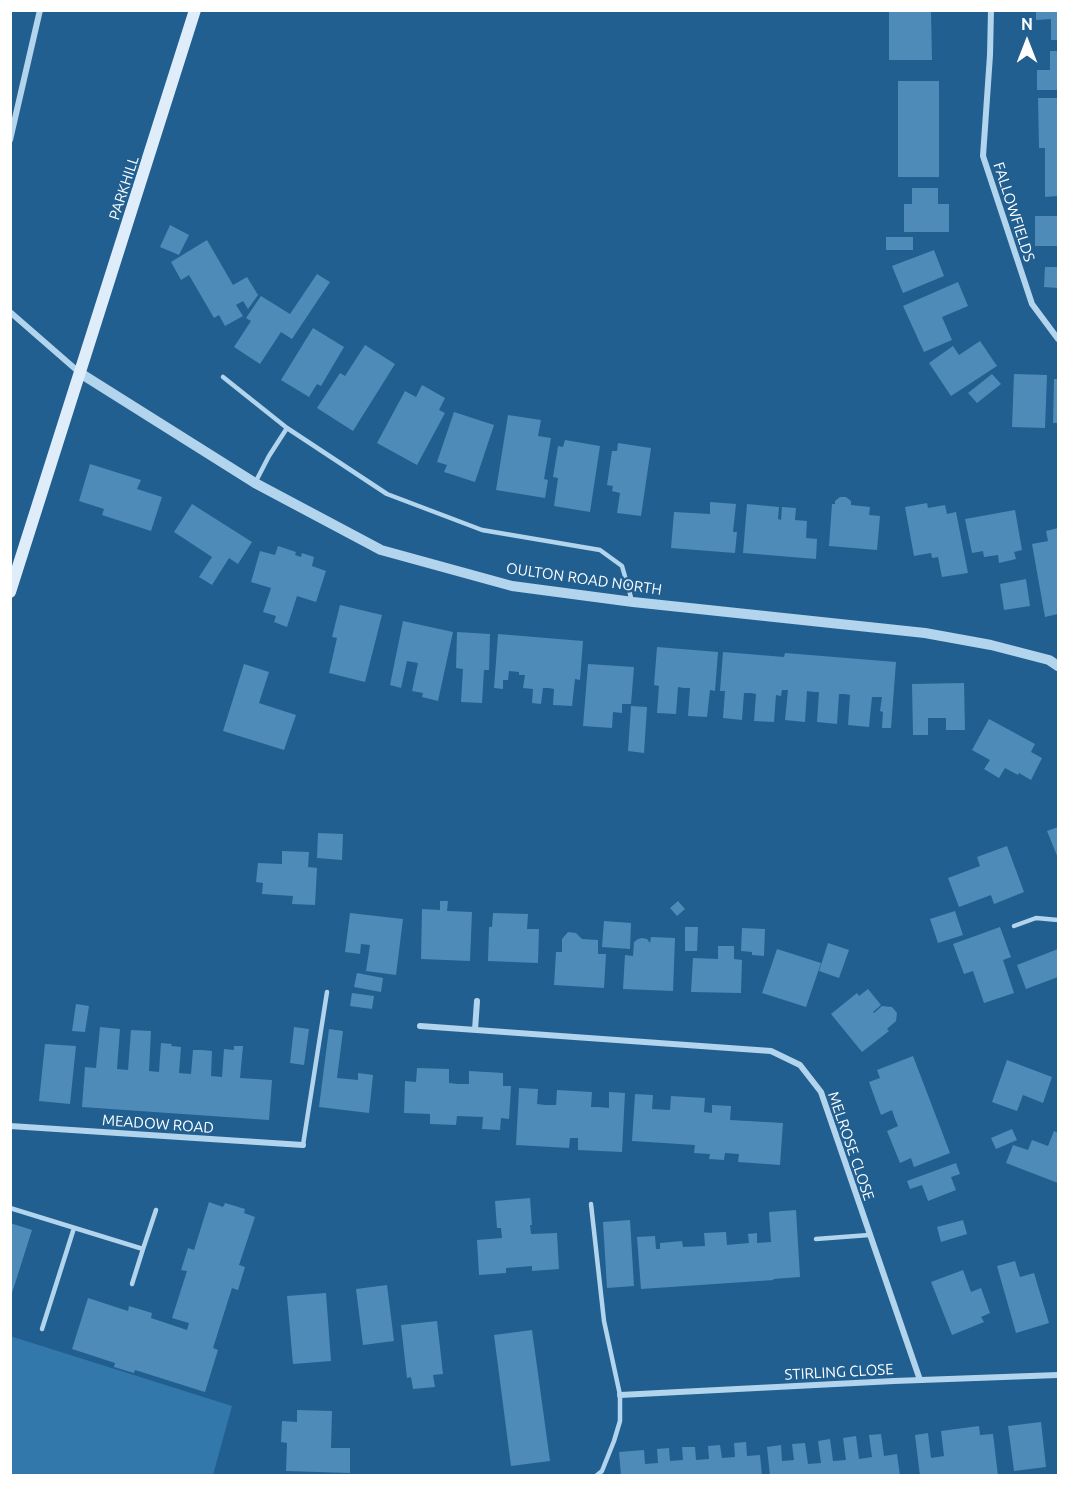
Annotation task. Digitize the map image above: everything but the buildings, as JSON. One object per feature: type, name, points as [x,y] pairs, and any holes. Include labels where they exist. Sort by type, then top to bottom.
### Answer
[{"type":"main road","name":"PARKHILL","points":[[10,592],[195,10]]},
{"type":"street","points":[[10,140],[40,10]]},
{"type":"street","name":"FALLOWFIELDS","points":[[991,10],[983,156],[1032,304],[1059,339]]},
{"type":"street","points":[[10,312],[80,373]]},
{"type":"street","name":"OULTON ROAD NORTH","points":[[80,373],[255,483],[381,550],[512,586],[633,602],[925,633],[1000,647],[1050,660],[1059,666]]},
{"type":"street","points":[[475,1030],[477,1001]]},
{"type":"street","name":"MELROSE CLOSE","points":[[420,1026],[771,1051],[800,1065],[820,1092],[920,1380]]},
{"type":"street","name":"MEADOW ROAD","points":[[10,1126],[303,1145]]},
{"type":"street","name":"STIRLING CLOSE","points":[[620,1395],[1059,1375]]},
{"type":"lane","points":[[224,377],[286,428],[387,494],[482,530],[600,550],[622,566],[633,602]]},
{"type":"lane","points":[[255,483],[286,428]]},
{"type":"lane","points":[[1014,926],[1036,918],[1059,920]]},
{"type":"lane","points":[[303,1145],[327,992]]},
{"type":"lane","points":[[591,1204],[604,1321],[620,1395],[620,1420],[614,1441],[602,1471],[596,1476]]},
{"type":"lane","points":[[10,1208],[143,1249]]},
{"type":"lane","points":[[132,1284],[156,1210]]},
{"type":"lane","points":[[42,1329],[74,1228]]},
{"type":"lane","points":[[816,1239],[869,1235]]},
{"type":"shaded area","points":[[10,1336],[232,1406],[213,1475],[11,1475]]}]
